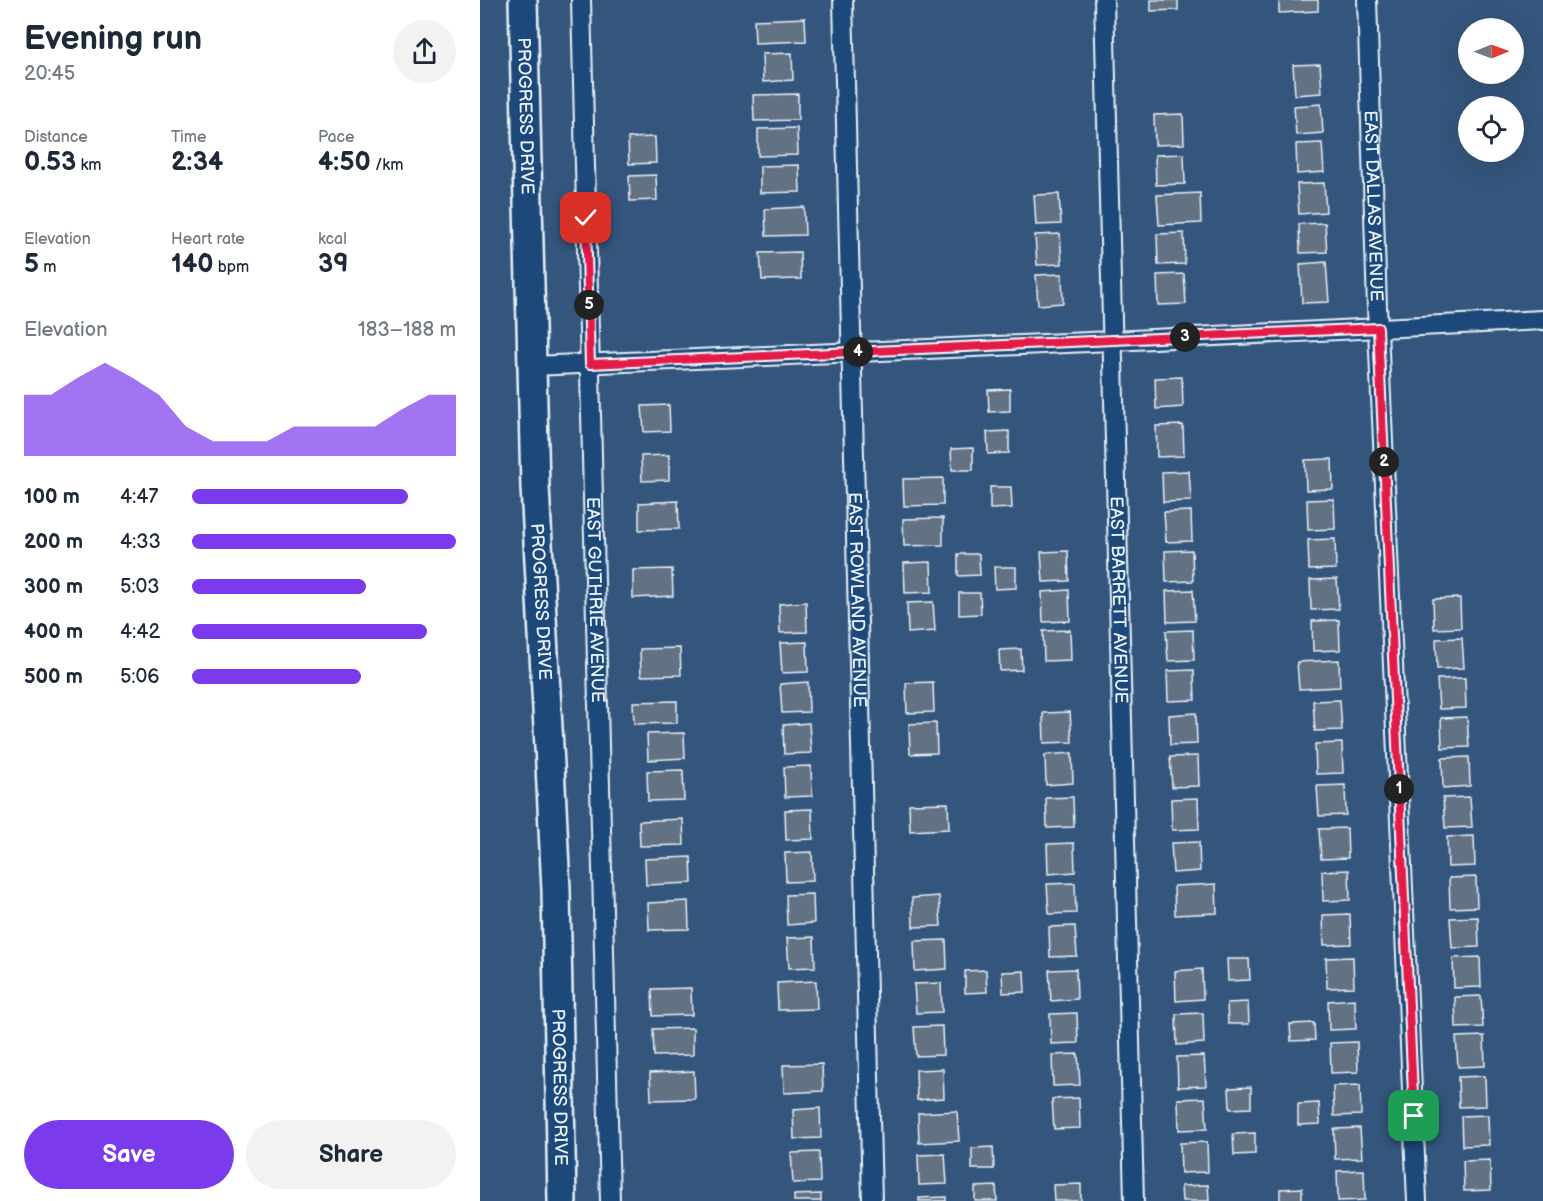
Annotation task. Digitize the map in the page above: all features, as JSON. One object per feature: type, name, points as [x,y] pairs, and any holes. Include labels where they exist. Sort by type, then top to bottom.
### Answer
[{"type":"main road","name":"PROGRESS DRIVE","points":[[523,0],[535,487],[556,890],[562,1201]]},
{"type":"street","name":"EAST GUTHRIE AVENUE","points":[[581,0],[610,1201]]},
{"type":"street","name":"EAST ROWLAND AVENUE","points":[[843,0],[872,1201]]},
{"type":"street","name":"EAST BARRETT AVENUE","points":[[1104,0],[1134,1201]]},
{"type":"street","name":"EAST DALLAS AVENUE","points":[[1367,0],[1378,328],[1417,1201]]},
{"type":"street","points":[[532,366],[1543,320]]},
{"type":"building","points":[[1151,0],[1178,0],[1178,10],[1151,11]]},
{"type":"building","points":[[1279,0],[1318,0],[1318,11],[1279,13]]},
{"type":"building","points":[[805,18],[806,41],[755,43],[754,20]]},
{"type":"building","points":[[792,53],[793,80],[763,82],[762,54]]},
{"type":"building","points":[[1320,64],[1322,93],[1295,95],[1293,65]]},
{"type":"building","points":[[798,94],[798,120],[754,121],[753,95]]},
{"type":"building","points":[[1321,104],[1323,133],[1296,135],[1294,106]]},
{"type":"building","points":[[1183,114],[1184,144],[1155,145],[1154,115]]},
{"type":"building","points":[[797,128],[798,155],[758,156],[758,129]]},
{"type":"building","points":[[655,137],[656,163],[629,164],[628,138]]},
{"type":"building","points":[[1322,143],[1324,172],[1297,174],[1296,144]]},
{"type":"building","points":[[1184,154],[1185,184],[1156,185],[1155,155]]},
{"type":"building","points":[[799,165],[800,192],[760,193],[760,166]]},
{"type":"building","points":[[656,175],[657,200],[630,201],[629,176]]},
{"type":"building","points":[[1324,183],[1326,212],[1299,214],[1297,184]]},
{"type":"building","points":[[1200,193],[1201,223],[1159,225],[1157,195]]},
{"type":"building","points":[[1059,194],[1061,224],[1036,225],[1034,195]]},
{"type":"building","points":[[804,207],[805,235],[766,236],[765,209]]},
{"type":"building","points":[[1325,223],[1327,252],[1300,253],[1299,224]]},
{"type":"building","points":[[1184,233],[1185,264],[1158,265],[1157,234]]},
{"type":"building","points":[[1060,234],[1062,264],[1037,265],[1035,235]]},
{"type":"building","points":[[800,252],[801,279],[762,280],[760,253]]},
{"type":"building","points":[[1326,262],[1329,302],[1302,303],[1300,264]]},
{"type":"building","points":[[1062,274],[1063,303],[1038,305],[1036,275]]},
{"type":"building","points":[[1184,274],[1186,304],[1158,305],[1157,275]]},
{"type":"building","points":[[1182,377],[1183,407],[1156,409],[1155,378]]},
{"type":"building","points":[[1010,389],[1010,411],[989,412],[988,390]]},
{"type":"building","points":[[669,405],[670,431],[644,432],[642,406]]},
{"type":"building","points":[[1183,425],[1184,456],[1157,457],[1156,426]]},
{"type":"building","points":[[1009,431],[1009,453],[988,454],[987,432]]},
{"type":"building","points":[[973,448],[973,470],[952,470],[951,449]]},
{"type":"building","points":[[669,455],[669,480],[642,481],[641,456]]},
{"type":"building","points":[[1332,459],[1333,489],[1306,490],[1305,460]]},
{"type":"building","points":[[1189,471],[1191,501],[1163,502],[1162,472]]},
{"type":"building","points":[[943,478],[943,505],[904,506],[903,479]]},
{"type":"building","points":[[990,487],[1011,487],[1012,508],[990,509]]},
{"type":"building","points":[[1334,499],[1335,529],[1308,530],[1307,500]]},
{"type":"building","points":[[678,501],[679,529],[639,530],[639,503]]},
{"type":"building","points":[[1191,511],[1192,541],[1166,542],[1164,512]]},
{"type":"building","points":[[943,518],[943,545],[904,546],[903,519]]},
{"type":"building","points":[[1335,539],[1336,569],[1309,570],[1308,540]]},
{"type":"building","points":[[1192,550],[1193,581],[1166,582],[1165,551]]},
{"type":"building","points":[[1068,551],[1069,581],[1043,582],[1041,552]]},
{"type":"building","points":[[958,554],[979,554],[980,575],[958,576]]},
{"type":"building","points":[[931,562],[932,592],[905,593],[904,563]]},
{"type":"building","points":[[994,567],[1016,567],[1016,588],[995,589]]},
{"type":"building","points":[[672,569],[673,596],[633,598],[633,570]]},
{"type":"building","points":[[1337,579],[1339,609],[1311,610],[1310,580]]},
{"type":"building","points":[[1069,590],[1070,621],[1043,622],[1042,592]]},
{"type":"building","points":[[1193,590],[1195,621],[1167,622],[1166,591]]},
{"type":"building","points":[[959,593],[980,593],[981,614],[959,615]]},
{"type":"building","points":[[1460,598],[1461,628],[1434,629],[1433,599]]},
{"type":"building","points":[[806,602],[807,632],[780,633],[779,604]]},
{"type":"building","points":[[933,602],[935,631],[908,633],[907,603]]},
{"type":"building","points":[[1339,620],[1340,650],[1313,651],[1312,621]]},
{"type":"building","points":[[1070,630],[1071,660],[1044,661],[1043,631]]},
{"type":"building","points":[[1193,630],[1194,660],[1168,661],[1166,631]]},
{"type":"building","points":[[1462,638],[1464,668],[1437,669],[1436,639]]},
{"type":"building","points":[[807,642],[808,672],[782,673],[780,643]]},
{"type":"building","points":[[680,648],[681,675],[641,676],[640,649]]},
{"type":"building","points":[[1021,649],[1022,670],[1000,671],[999,650]]},
{"type":"building","points":[[1339,660],[1340,687],[1299,689],[1297,662]]},
{"type":"building","points":[[1194,670],[1195,700],[1168,701],[1167,671]]},
{"type":"building","points":[[1465,678],[1466,708],[1439,709],[1437,679]]},
{"type":"building","points":[[808,682],[809,712],[782,713],[780,684]]},
{"type":"building","points":[[933,682],[934,712],[907,713],[906,683]]},
{"type":"building","points":[[1340,700],[1342,730],[1315,731],[1313,701]]},
{"type":"building","points":[[677,701],[677,723],[634,724],[633,702]]},
{"type":"building","points":[[1070,712],[1072,742],[1044,743],[1043,713]]},
{"type":"building","points":[[1196,713],[1197,744],[1170,745],[1169,715]]},
{"type":"building","points":[[1467,717],[1469,747],[1442,748],[1441,718]]},
{"type":"building","points":[[809,723],[811,753],[784,754],[783,725]]},
{"type":"building","points":[[936,723],[937,753],[910,754],[909,724]]},
{"type":"building","points":[[684,733],[685,758],[648,760],[647,734]]},
{"type":"building","points":[[1342,743],[1343,773],[1316,774],[1315,744]]},
{"type":"building","points":[[1072,753],[1073,783],[1046,785],[1045,755]]},
{"type":"building","points":[[1198,756],[1199,786],[1172,787],[1170,757]]},
{"type":"building","points":[[1469,757],[1470,786],[1443,788],[1442,758]]},
{"type":"building","points":[[811,766],[812,796],[785,797],[784,767]]},
{"type":"building","points":[[683,770],[684,800],[648,801],[647,771]]},
{"type":"building","points":[[1345,785],[1346,815],[1319,816],[1317,786]]},
{"type":"building","points":[[1073,797],[1074,827],[1047,828],[1046,798]]},
{"type":"building","points":[[1470,797],[1472,827],[1445,828],[1443,798]]},
{"type":"building","points":[[1198,798],[1199,829],[1172,830],[1171,799]]},
{"type":"building","points":[[948,803],[949,829],[910,831],[909,804]]},
{"type":"building","points":[[812,809],[813,839],[786,840],[785,810]]},
{"type":"building","points":[[683,819],[684,845],[640,846],[639,821]]},
{"type":"building","points":[[1347,828],[1348,858],[1321,859],[1319,829]]},
{"type":"building","points":[[1474,836],[1475,866],[1448,867],[1447,837]]},
{"type":"building","points":[[1199,842],[1200,871],[1173,873],[1171,843]]},
{"type":"building","points":[[1074,843],[1075,872],[1048,874],[1047,844]]},
{"type":"building","points":[[812,852],[813,881],[786,882],[785,853]]},
{"type":"building","points":[[691,857],[692,883],[646,885],[645,859]]},
{"type":"building","points":[[1349,870],[1350,900],[1323,901],[1322,871]]},
{"type":"building","points":[[1476,877],[1477,907],[1450,908],[1449,878]]},
{"type":"building","points":[[1075,883],[1076,913],[1049,914],[1047,884]]},
{"type":"building","points":[[1216,884],[1217,913],[1175,915],[1174,886]]},
{"type":"building","points":[[813,894],[814,923],[787,925],[786,895]]},
{"type":"building","points":[[939,896],[941,926],[913,927],[912,898]]},
{"type":"building","points":[[688,901],[689,929],[649,930],[648,903]]},
{"type":"building","points":[[1350,914],[1351,944],[1324,945],[1323,915]]},
{"type":"building","points":[[1478,917],[1479,947],[1452,948],[1450,918]]},
{"type":"building","points":[[1075,926],[1077,956],[1050,957],[1049,927]]},
{"type":"building","points":[[814,937],[815,967],[789,968],[787,938]]},
{"type":"building","points":[[946,940],[947,969],[915,971],[914,941]]},
{"type":"building","points":[[1353,957],[1354,987],[1327,988],[1326,958]]},
{"type":"building","points":[[1480,957],[1481,987],[1454,988],[1453,958]]},
{"type":"building","points":[[1227,959],[1249,959],[1250,980],[1228,981]]},
{"type":"building","points":[[1076,969],[1077,999],[1051,1001],[1049,970]]},
{"type":"building","points":[[1202,969],[1203,999],[1176,1001],[1175,971]]},
{"type":"building","points":[[986,970],[987,992],[965,993],[965,971]]},
{"type":"building","points":[[1024,971],[1025,992],[1003,993],[1002,972]]},
{"type":"building","points":[[816,981],[817,1009],[778,1010],[777,983]]},
{"type":"building","points":[[941,983],[942,1012],[916,1013],[914,984]]},
{"type":"building","points":[[691,988],[692,1015],[653,1016],[652,989]]},
{"type":"building","points":[[1481,996],[1483,1027],[1456,1028],[1455,997]]},
{"type":"building","points":[[1355,999],[1356,1029],[1329,1030],[1328,1001]]},
{"type":"building","points":[[1248,1002],[1249,1024],[1228,1024],[1227,1003]]},
{"type":"building","points":[[1077,1013],[1078,1043],[1051,1044],[1050,1014]]},
{"type":"building","points":[[1203,1013],[1204,1043],[1177,1045],[1176,1014]]},
{"type":"building","points":[[1314,1023],[1315,1040],[1291,1041],[1290,1024]]},
{"type":"building","points":[[942,1026],[943,1055],[916,1056],[914,1027]]},
{"type":"building","points":[[693,1028],[693,1055],[654,1056],[653,1029]]},
{"type":"building","points":[[1484,1036],[1485,1066],[1458,1067],[1456,1037]]},
{"type":"building","points":[[1357,1042],[1358,1072],[1331,1073],[1330,1043]]},
{"type":"building","points":[[1078,1054],[1080,1085],[1053,1086],[1052,1055]]},
{"type":"building","points":[[1204,1056],[1206,1086],[1178,1087],[1177,1057]]},
{"type":"building","points":[[822,1064],[823,1091],[784,1093],[783,1065]]},
{"type":"building","points":[[943,1069],[944,1098],[917,1100],[916,1070]]},
{"type":"building","points":[[694,1071],[695,1099],[651,1100],[650,1073]]},
{"type":"building","points":[[1485,1076],[1486,1106],[1459,1107],[1458,1077]]},
{"type":"building","points":[[1360,1085],[1361,1115],[1334,1116],[1333,1086]]},
{"type":"building","points":[[1251,1087],[1251,1108],[1230,1109],[1229,1088]]},
{"type":"building","points":[[1079,1098],[1080,1128],[1054,1129],[1052,1099]]},
{"type":"building","points":[[1205,1098],[1207,1129],[1179,1130],[1178,1099]]},
{"type":"building","points":[[1319,1103],[1320,1124],[1298,1125],[1298,1104]]},
{"type":"building","points":[[820,1108],[821,1138],[794,1139],[793,1110]]},
{"type":"building","points":[[957,1111],[959,1141],[919,1143],[918,1113]]},
{"type":"building","points":[[1488,1115],[1489,1145],[1462,1146],[1461,1116]]},
{"type":"building","points":[[1360,1128],[1362,1158],[1335,1159],[1334,1129]]},
{"type":"building","points":[[1255,1133],[1255,1154],[1234,1155],[1233,1134]]},
{"type":"building","points":[[1207,1142],[1208,1172],[1181,1173],[1180,1143]]},
{"type":"building","points":[[993,1147],[994,1169],[972,1169],[972,1148]]},
{"type":"building","points":[[819,1152],[820,1182],[793,1183],[791,1153]]},
{"type":"building","points":[[945,1154],[947,1184],[919,1185],[918,1155]]},
{"type":"building","points":[[1490,1160],[1491,1190],[1464,1191],[1463,1161]]},
{"type":"building","points":[[1364,1170],[1365,1200],[1338,1201],[1337,1171]]},
{"type":"building","points":[[1081,1184],[1081,1201],[1054,1201],[1053,1185]]},
{"type":"building","points":[[1208,1185],[1209,1201],[1182,1201],[1181,1186]]},
{"type":"building","points":[[996,1186],[997,1201],[975,1201],[975,1187]]},
{"type":"building","points":[[1302,1188],[1302,1201],[1280,1201],[1280,1189]]},
{"type":"building","points":[[821,1194],[821,1201],[794,1201],[794,1195]]},
{"type":"building","points":[[946,1197],[946,1201],[919,1201],[919,1198]]},
{"type":"route","points":[[586,218],[590,364],[1378,328],[1414,1116]]}]
